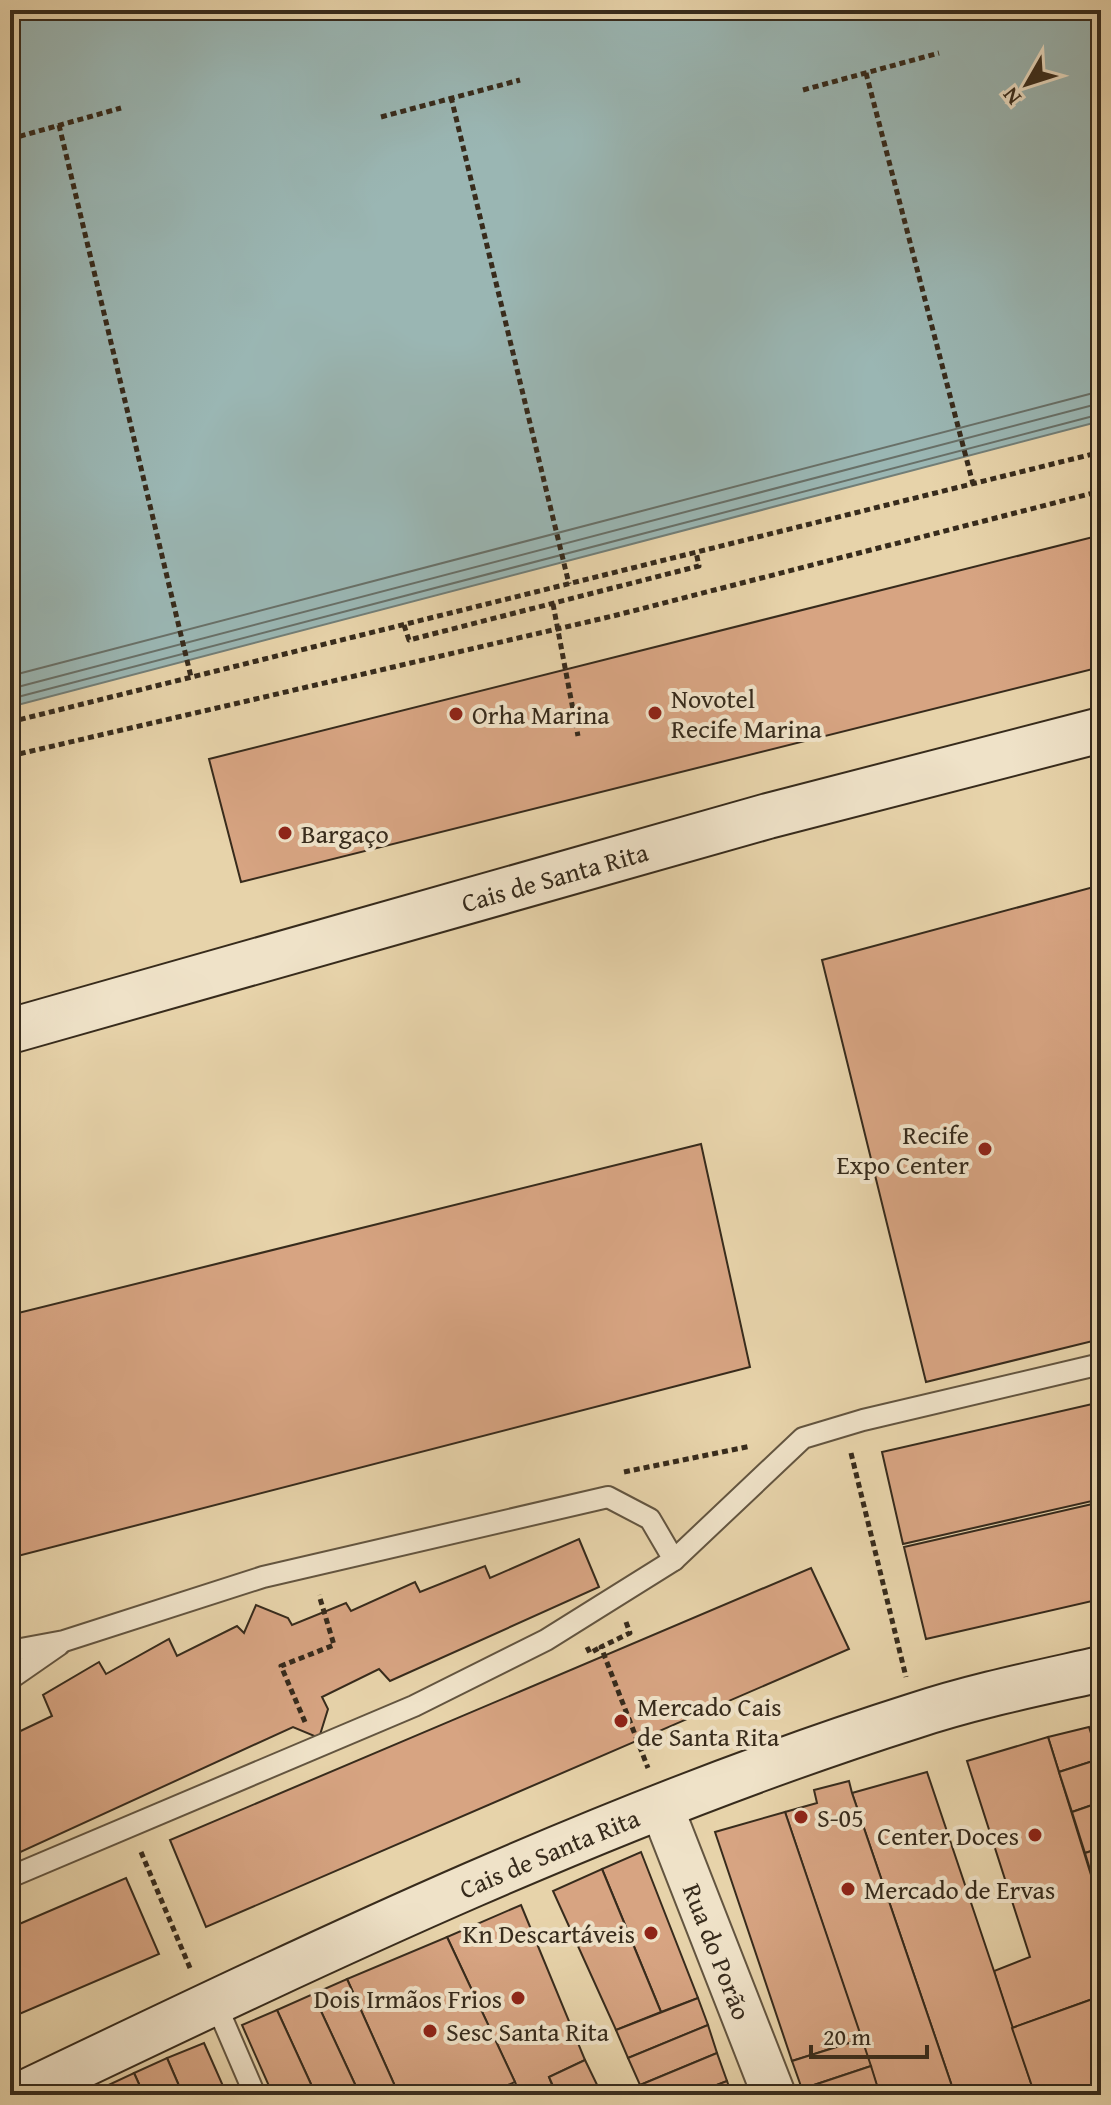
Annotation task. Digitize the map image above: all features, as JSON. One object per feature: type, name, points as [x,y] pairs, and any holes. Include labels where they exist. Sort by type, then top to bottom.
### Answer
[{"type":"main road","name":"Cais de Santa Rita","points":[[10,1031],[753,820],[1101,730]]},
{"type":"main road","name":"Cais de Santa Rita","points":[[20,2095],[210,2004],[527,1862],[661,1806],[915,1715],[1101,1669]]},
{"type":"street","name":"Rua do Porão","points":[[661,1806],[774,2095]]},
{"type":"lane","points":[[10,1877],[414,1706],[510,1658],[674,1560],[803,1438],[844,1425],[1101,1364]]},
{"type":"lane","points":[[10,1651],[64,1641],[263,1577],[608,1497],[650,1519],[674,1560]]},
{"type":"lane","points":[[10,1679],[64,1641]]},
{"type":"lane","points":[[210,2004],[255,2095]]},
{"type":"path","points":[[803,90],[939,53]]},
{"type":"path","points":[[866,73],[973,484]]},
{"type":"path","points":[[381,117],[520,80]]},
{"type":"path","points":[[451,97],[569,584]]},
{"type":"path","points":[[10,139],[121,108]]},
{"type":"path","points":[[59,125],[191,677]]},
{"type":"path","points":[[10,722],[1101,452]]},
{"type":"path","points":[[10,756],[558,629],[1101,491]]},
{"type":"path","points":[[404,625],[409,640],[553,604],[699,566],[696,552]]},
{"type":"path","points":[[553,604],[578,736]]},
{"type":"path","points":[[844,1425],[915,1715]]},
{"type":"path","points":[[312,1565],[334,1645],[281,1666],[317,1748]]},
{"type":"path","points":[[590,1653],[630,1633],[614,1597]]},
{"type":"path","points":[[601,1647],[661,1806]]},
{"type":"path","points":[[130,1827],[210,2004]]},
{"type":"water","points":[[10,10],[1101,10],[1101,421],[10,707]]},
{"type":"building","name":"Novotel Recife Marina","points":[[1101,535],[1101,667],[241,882],[209,759]]},
{"type":"building","name":"Recife Expo Center","points":[[1101,885],[1101,1339],[926,1382],[822,960]]},
{"type":"building","points":[[701,1144],[750,1367],[10,1558],[10,1315]]},
{"type":"building","points":[[1101,1402],[1101,1499],[903,1544],[882,1452]]},
{"type":"building","points":[[1101,1502],[1101,1599],[926,1639],[904,1547]]},
{"type":"building","points":[[579,1539],[599,1587],[390,1681],[379,1669],[322,1697],[328,1709],[319,1738],[293,1727],[14,1855],[10,1847],[10,1736],[52,1716],[43,1695],[99,1662],[106,1674],[169,1639],[177,1656],[237,1626],[244,1633],[256,1605],[288,1618],[292,1625],[346,1603],[351,1611],[415,1582],[420,1592],[485,1566],[490,1578]]},
{"type":"building","points":[[811,1568],[849,1649],[206,1927],[170,1840]]},
{"type":"building","points":[[1089,1727],[1099,1759],[1059,1772],[1048,1737]]},
{"type":"building","name":"Center Doces","points":[[1048,1737],[1101,1907],[1101,1996],[1012,2028],[994,1971],[1030,1957],[967,1761]]},
{"type":"building","points":[[1099,1759],[1101,1802],[1072,1812],[1059,1772]]},
{"type":"building","points":[[927,1772],[1035,2095],[955,2095],[852,1793]]},
{"type":"building","name":"Mercado de Ervas","points":[[849,1781],[955,2095],[880,2095],[785,1812],[817,1803],[814,1790]]},
{"type":"building","points":[[1101,1802],[1101,1848],[1085,1853],[1072,1812]]},
{"type":"building","points":[[785,1812],[862,2039],[792,2061],[715,1832]]},
{"type":"building","points":[[1101,1848],[1101,1895],[1098,1896],[1085,1853]]},
{"type":"building","name":"Kn Descartáveis","points":[[641,1852],[698,1998],[661,2012],[602,1869]]},
{"type":"building","points":[[602,1869],[661,2012],[616,2030],[553,1891]]},
{"type":"building","points":[[126,1878],[159,1954],[10,2018],[10,1928]]},
{"type":"building","name":"Dois Irmãos Frios","points":[[521,1905],[585,2060],[549,2077],[556,2095],[521,2095],[447,1937]]},
{"type":"building","name":"Sesc Santa Rita","points":[[447,1937],[515,2082],[485,2095],[399,2095],[347,1979]]},
{"type":"building","points":[[347,1979],[399,2095],[360,2095],[313,1994]]},
{"type":"building","points":[[313,1994],[360,2095],[316,2095],[277,2010]]},
{"type":"building","points":[[1101,1996],[1101,2095],[1035,2095],[1012,2028]]},
{"type":"building","points":[[698,1998],[708,2025],[628,2058],[616,2030]]},
{"type":"building","points":[[277,2010],[316,2095],[273,2095],[242,2025]]},
{"type":"building","points":[[708,2025],[717,2053],[640,2085],[628,2058]]},
{"type":"building","points":[[862,2039],[871,2066],[802,2089],[792,2061]]},
{"type":"building","points":[[204,2043],[227,2095],[183,2095],[167,2058]]},
{"type":"building","points":[[717,2053],[727,2081],[691,2095],[645,2095],[640,2085]]},
{"type":"building","points":[[167,2058],[183,2095],[144,2095],[134,2073]]},
{"type":"building","points":[[585,2060],[602,2095],[557,2095],[549,2077]]},
{"type":"building","points":[[871,2066],[880,2095],[804,2095],[802,2089]]},
{"type":"building","points":[[134,2073],[144,2095],[105,2095],[102,2088]]},
{"type":"building","points":[[727,2081],[732,2095],[691,2095]]},
{"type":"place","name":"Novotel Recife Marina","points":[[655,713]]},
{"type":"place","name":"Orha Marina","points":[[456,714]]},
{"type":"place","name":"Bargaço","points":[[285,833]]},
{"type":"place","name":"Recife Expo Center","points":[[985,1149]]},
{"type":"place","name":"Mercado Cais de Santa Rita","points":[[621,1721]]},
{"type":"place","name":"S-05","points":[[801,1817]]},
{"type":"place","name":"Center Doces","points":[[1035,1835]]},
{"type":"place","name":"Mercado de Ervas","points":[[848,1889]]},
{"type":"place","name":"Kn Descartáveis","points":[[651,1933]]},
{"type":"place","name":"Dois Irmãos Frios","points":[[518,1998]]},
{"type":"place","name":"Sesc Santa Rita","points":[[430,2031]]}]
